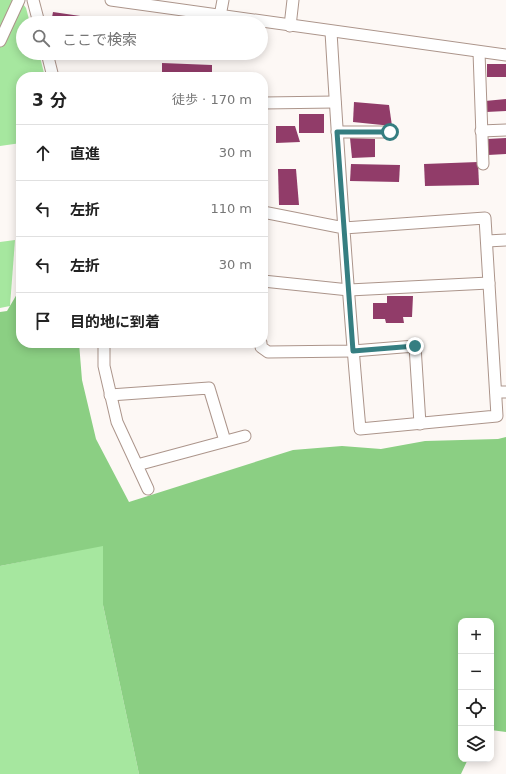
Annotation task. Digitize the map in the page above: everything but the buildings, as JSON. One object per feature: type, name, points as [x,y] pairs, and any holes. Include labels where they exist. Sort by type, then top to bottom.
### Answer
[{"type":"street","points":[[0,41],[19,0]]},
{"type":"street","points":[[33,0],[37,16]]},
{"type":"street","points":[[111,0],[220,16],[223,0]]},
{"type":"street","points":[[290,26],[293,0]]},
{"type":"street","points":[[268,23],[506,55]]},
{"type":"street","points":[[268,213],[344,228],[485,218],[489,283],[501,392],[497,416],[360,429],[353,351],[349,290],[344,228],[330,32]]},
{"type":"street","points":[[479,52],[483,164]]},
{"type":"street","points":[[49,60],[52,72]]},
{"type":"street","points":[[268,103],[335,102]]},
{"type":"street","points":[[481,131],[506,130]]},
{"type":"street","points":[[337,132],[390,132]]},
{"type":"street","points":[[487,241],[506,240]]},
{"type":"street","points":[[268,282],[349,290],[489,283]]},
{"type":"street","points":[[262,348],[268,352],[353,351],[415,346],[420,424]]},
{"type":"street","points":[[104,348],[104,366],[117,422],[148,489]]},
{"type":"street","points":[[110,395],[210,388],[225,441]]},
{"type":"street","points":[[138,465],[245,436]]},
{"type":"green space","points":[[0,0],[20,0],[26,8],[28,16],[16,16],[16,60],[41,60],[44,72],[16,72],[16,144],[0,146]]},
{"type":"green space","points":[[15,240],[10,306],[0,308],[0,242]]},
{"type":"green space","points":[[16,296],[16,348],[79,348],[82,380],[96,439],[129,502],[293,450],[342,446],[381,449],[425,441],[498,439],[506,437],[506,732],[494,730],[494,618],[458,618],[458,762],[467,762],[461,774],[139,774],[103,605],[103,546],[0,566],[0,312],[7,311]]},
{"type":"green space","points":[[103,545],[103,605],[139,774],[0,774],[0,566]]},
{"type":"route","points":[[390,132],[337,132],[353,351],[415,346]]}]
